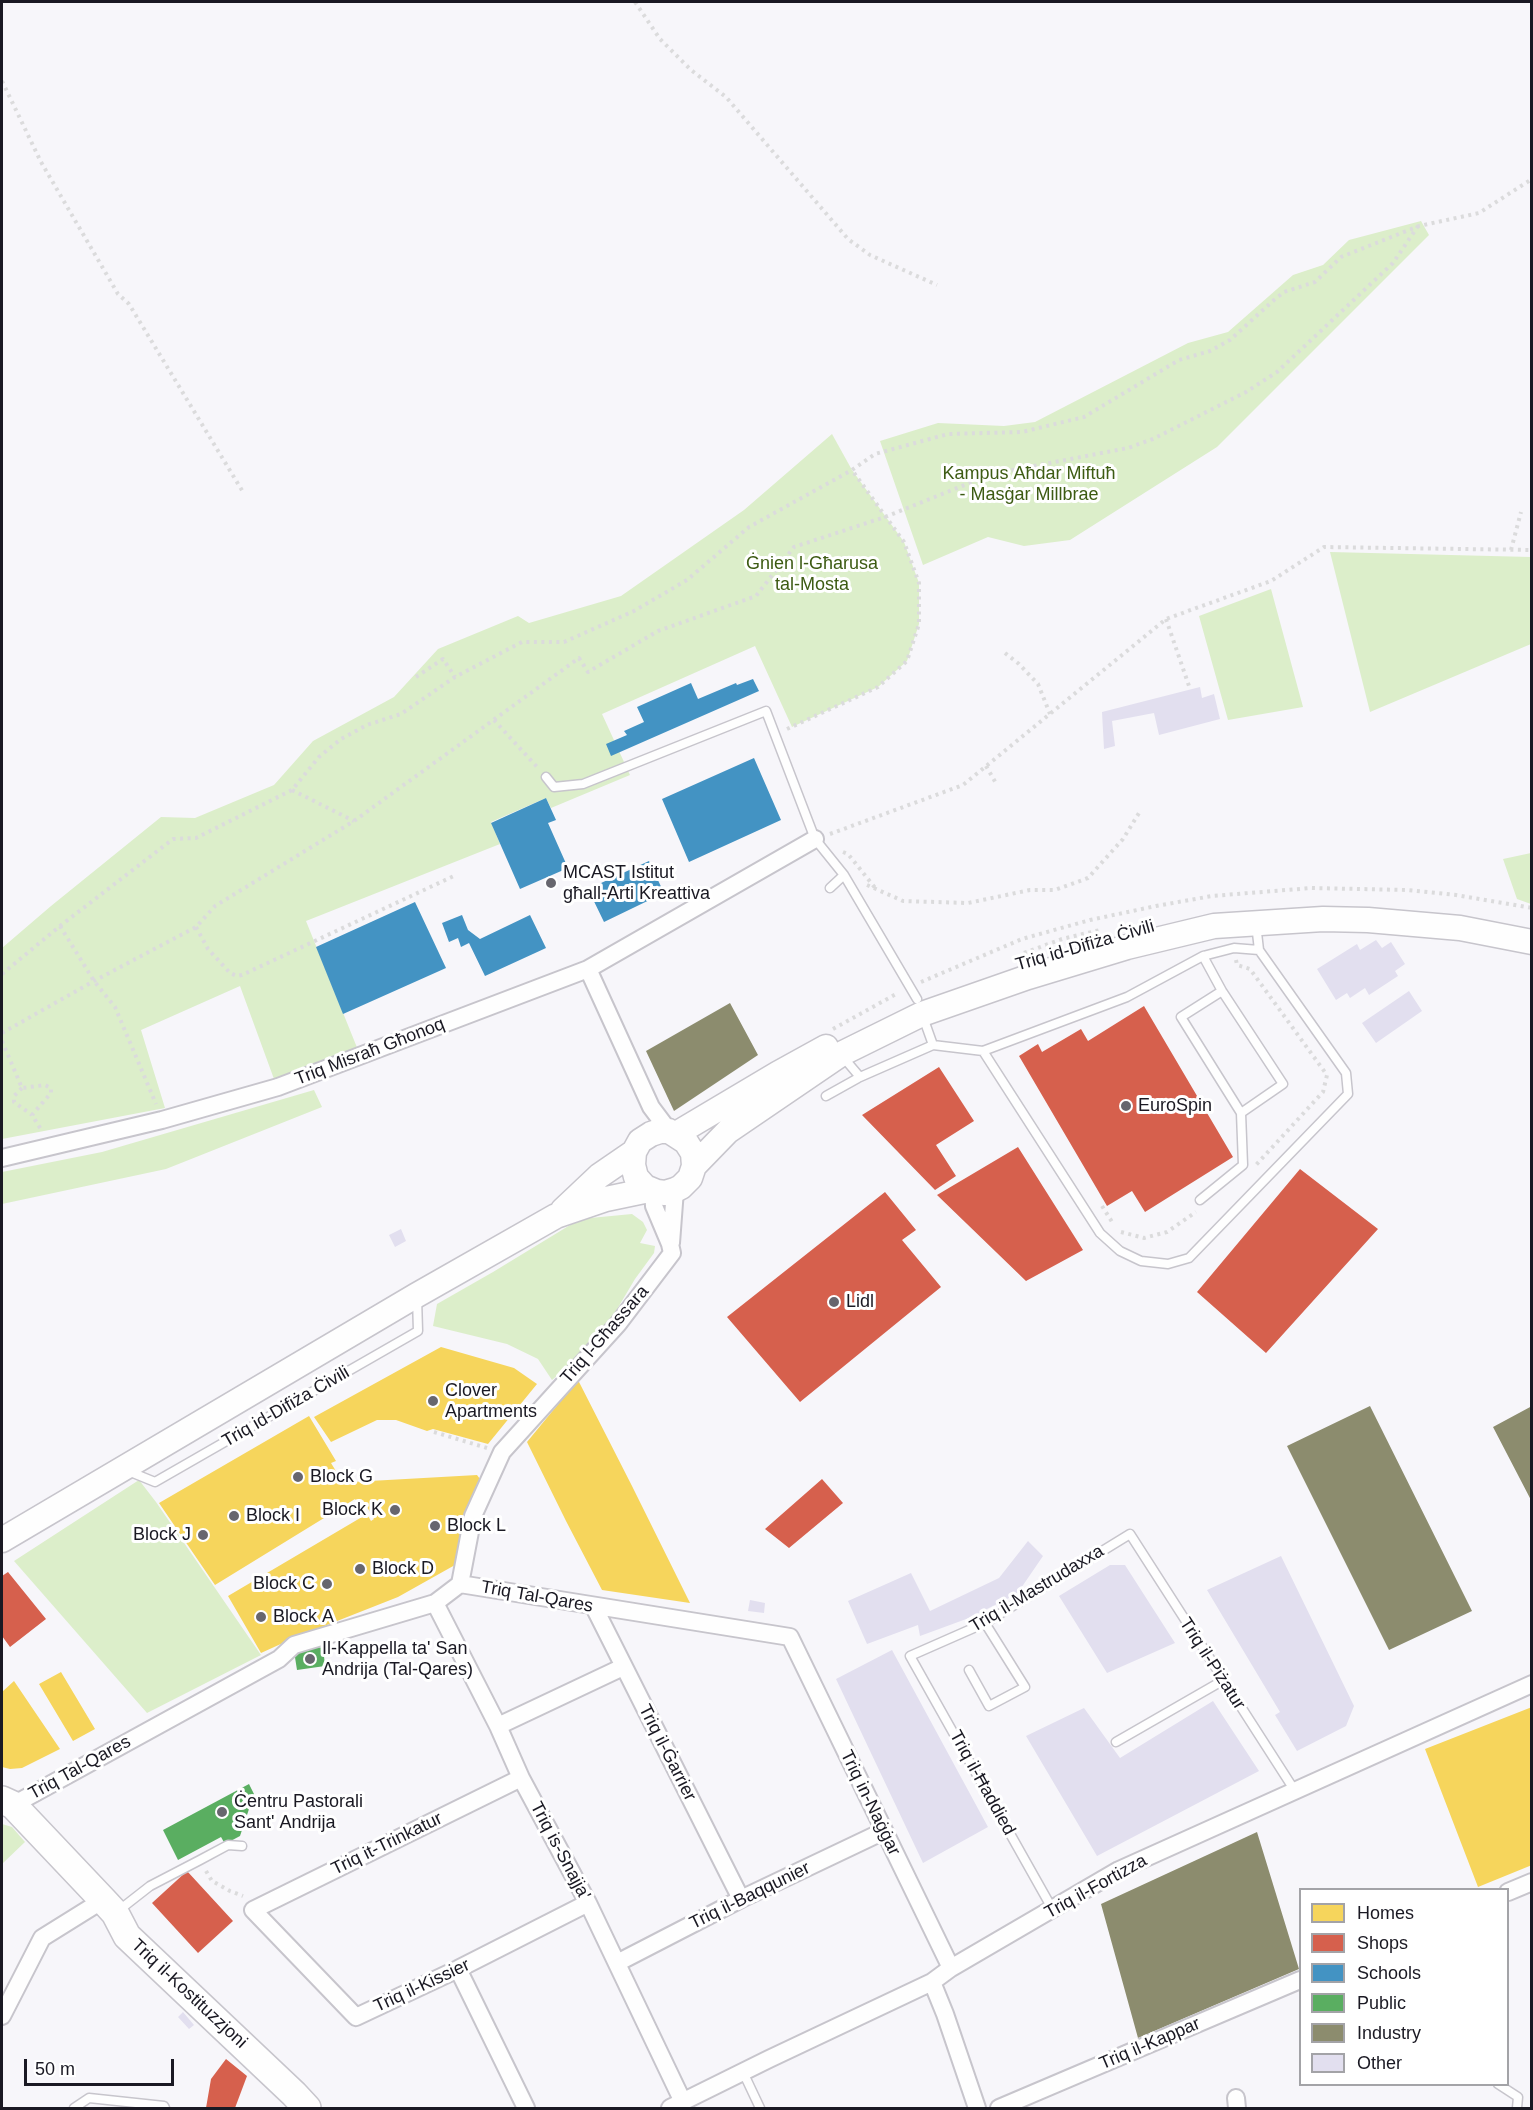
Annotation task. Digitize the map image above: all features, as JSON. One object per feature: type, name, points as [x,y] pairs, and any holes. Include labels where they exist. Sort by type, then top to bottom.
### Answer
[{"type":"main road","name":"Triq id-Difiża Ċivili","points":[[556,1216],[599,1176],[651,1134],[660,1131],[672,1133],[777,1074],[919,1006],[1044,954],[1212,905],[1372,910],[1461,917],[1532,931]]},
{"type":"main road","name":"Triq id-Difiża Ċivili","points":[[2,1540],[121,1468],[556,1216],[606,1199],[681,1187],[690,1178],[694,1166],[728,1131],[841,1054],[919,1006],[1028,977],[1127,947],[1214,926],[1323,919],[1368,920],[1460,928],[1532,942]]},
{"type":"main road","points":[[672,1133],[686,1142],[693,1153],[694,1166]]},
{"type":"main road","points":[[637,1147],[633,1165],[636,1177],[659,1191]]},
{"type":"main road","name":"Triq il-Kostituzzjoni","points":[[7,1802],[109,1906],[127,1936],[294,2094],[307,2109]]},
{"type":"street","name":"Triq Misraħ Għonoq","points":[[2,1158],[162,1120],[278,1087],[588,969],[815,839]]},
{"type":"street","points":[[588,969],[651,1107],[672,1133]]},
{"type":"street","points":[[637,1147],[651,1107]]},
{"type":"street","name":"Triq l-Għassara","points":[[460,1584],[473,1516],[502,1452],[618,1324],[671,1248],[654,1206],[659,1191]]},
{"type":"street","name":"Triq Tal-Qares","points":[[7,1802],[279,1659],[294,1645],[435,1603],[460,1584],[790,1637]]},
{"type":"street","name":"Triq is-Snajja'","points":[[435,1603],[498,1726],[521,1778],[588,1903],[617,1963],[677,2105]]},
{"type":"street","name":"Triq il-Ġarrier","points":[[594,1606],[741,1899]]},
{"type":"street","name":"Triq in-Naġġar","points":[[790,1637],[951,1968]]},
{"type":"street","points":[[498,1726],[623,1667]]},
{"type":"street","name":"Triq il-Fortizza","points":[[677,2105],[932,1982],[951,1968],[1119,1870],[1532,1684]]},
{"type":"street","name":"Triq it-Trinkatur","points":[[260,1906],[521,1778]]},
{"type":"street","name":"Triq il-Baqqunier","points":[[617,1963],[741,1899],[884,1831]]},
{"type":"street","points":[[1509,1892],[1532,1882]]},
{"type":"street","name":"Triq il-Kissier","points":[[260,1906],[356,2017],[458,1969],[588,1903]]},
{"type":"street","points":[[2,2016],[42,1938],[109,1906]]},
{"type":"street","points":[[458,1969],[526,2109]]},
{"type":"street","name":"Triq il-Kappar","points":[[999,2109],[1299,1980]]},
{"type":"street","points":[[932,1982],[977,2109]]},
{"type":"lane","points":[[546,777],[555,788],[583,784],[766,711],[815,839],[844,875],[919,1006],[933,1045]]},
{"type":"lane","points":[[830,888],[844,875]]},
{"type":"lane","points":[[983,1051],[1100,1233],[1120,1251],[1141,1261],[1168,1264],[1189,1258],[1348,1094],[1346,1073],[1259,950],[1256,924]]},
{"type":"lane","points":[[826,1096],[860,1077],[933,1045],[983,1051],[1127,998],[1203,956],[1234,948],[1259,950]]},
{"type":"lane","points":[[1203,956],[1222,991],[1283,1084],[1241,1113]]},
{"type":"lane","points":[[1202,1204],[1243,1165],[1241,1113],[1181,1017],[1222,991]]},
{"type":"lane","points":[[841,1054],[860,1077]]},
{"type":"lane","name":"Triq il-Mastrudaxxa","points":[[910,1656],[986,1623],[1130,1534]]},
{"type":"lane","name":"Triq il-Piżatur","points":[[1130,1534],[1295,1792]]},
{"type":"lane","points":[[969,1670],[989,1706],[1025,1688],[986,1623]]},
{"type":"lane","name":"Triq il-Ħaddied","points":[[910,1656],[1053,1910]]},
{"type":"lane","points":[[1116,1742],[1222,1681]]},
{"type":"lane","points":[[109,1906],[228,1845],[242,1846]]},
{"type":"lane","points":[[743,2072],[760,2109]]},
{"type":"lane","points":[[1500,2086],[1518,2097],[1517,2109]]},
{"type":"lane","points":[[74,2109],[89,2098],[164,2106],[165,2109]]},
{"type":"path","points":[[635,2],[660,39],[691,70],[726,98],[848,239],[870,255],[937,285]]},
{"type":"path","points":[[2,81],[40,162],[118,294],[129,304],[243,492]]},
{"type":"path","points":[[2,975],[60,926],[173,839],[196,838],[292,790],[332,745],[367,725],[401,714],[455,677],[522,642],[564,642],[634,611],[687,580],[749,527],[852,470],[875,454],[948,434],[1022,432],[1084,417],[1179,360],[1210,351],[1230,340],[1284,292],[1315,282],[1341,257],[1419,226],[1479,213],[1532,179]]},
{"type":"path","points":[[2,1033],[196,927],[215,906],[354,821],[579,658],[588,672],[658,631],[756,596],[794,547],[885,517],[992,474],[1128,448],[1153,439],[1246,392],[1276,372],[1393,263],[1419,226]]},
{"type":"path","points":[[775,734],[878,687],[907,661],[918,624],[918,583],[904,542],[852,470]]},
{"type":"path","points":[[1510,550],[1521,512]]},
{"type":"path","points":[[815,839],[963,785],[1166,619],[1271,581],[1324,547],[1532,550]]},
{"type":"path","points":[[1166,619],[1189,686]]},
{"type":"path","points":[[1005,653],[1038,684],[1050,714]]},
{"type":"path","points":[[416,677],[443,659],[455,677]]},
{"type":"path","points":[[494,720],[546,777]]},
{"type":"path","points":[[986,766],[997,785]]},
{"type":"path","points":[[292,790],[354,821]]},
{"type":"path","points":[[844,875],[903,901],[968,903],[1030,890],[1055,890],[1088,878],[1123,839],[1139,813]]},
{"type":"path","points":[[196,927],[208,949],[230,973],[237,976],[456,875]]},
{"type":"path","points":[[60,926],[94,981],[115,1007],[162,1120]]},
{"type":"path","points":[[1234,948],[1237,965],[1250,969],[1327,1075],[1323,1092],[1253,1168]]},
{"type":"path","points":[[2,1041],[22,1088]]},
{"type":"path","points":[[32,1114],[51,1094],[51,1088],[45,1085],[22,1088],[14,1096],[14,1102],[32,1114],[52,1147]]},
{"type":"path","points":[[1100,1202],[1118,1231],[1144,1238],[1167,1232],[1202,1204]]},
{"type":"path","points":[[434,1432],[502,1452]]},
{"type":"path","points":[[200,1860],[212,1881],[260,1906]]},
{"type":"green space","name":"Kampus Aħdar Miftuħ - Masġar Millbrae","points":[[1421,221],[1429,235],[1217,447],[1070,540],[1024,546],[988,537],[923,565],[880,441],[938,423],[1004,426],[1035,422],[1188,343],[1228,332],[1293,275],[1323,265],[1349,240]]},
{"type":"green space","name":"Ġnien l-Għarusa tal-Mosta","points":[[832,434],[852,470],[904,542],[919,583],[919,624],[907,661],[878,687],[792,727],[755,646],[602,714],[630,775],[551,808],[546,798],[491,822],[500,844],[306,921],[358,1050],[274,1079],[240,986],[141,1030],[165,1108],[2,1139],[2,948],[51,906],[161,817],[195,818],[274,785],[313,741],[394,697],[438,649],[518,616],[529,623],[621,596],[744,510]]},
{"type":"green space","points":[[1330,552],[1531,557],[1531,644],[1370,712]]},
{"type":"green space","points":[[1271,589],[1303,707],[1228,720],[1199,616]]},
{"type":"green space","points":[[1532,853],[1531,904],[1517,899],[1503,859]]},
{"type":"green space","points":[[314,1090],[322,1107],[166,1169],[2,1204],[2,1172],[102,1152]]},
{"type":"green space","points":[[632,1214],[643,1222],[647,1230],[640,1243],[655,1246],[654,1253],[635,1279],[610,1321],[575,1360],[552,1380],[538,1359],[507,1344],[433,1326],[437,1304],[580,1219]]},
{"type":"green space","points":[[139,1480],[261,1655],[147,1713],[14,1561]]},
{"type":"green space","points":[[2,1824],[12,1827],[25,1842],[2,1864]]},
{"type":"building: Homes","name":"Clover Apartments","points":[[441,1347],[514,1368],[537,1384],[488,1444],[433,1429],[427,1431],[396,1420],[377,1420],[331,1442],[314,1417]]},
{"type":"building: Homes","points":[[578,1380],[690,1603],[602,1590],[566,1521],[527,1442]]},
{"type":"building: Homes","points":[[309,1416],[336,1461],[331,1463],[342,1481],[349,1477],[352,1482],[477,1475],[480,1479],[455,1565],[398,1597],[261,1653],[228,1596],[367,1514],[371,1521],[374,1519],[363,1500],[358,1503],[355,1499],[215,1585],[159,1503]]},
{"type":"building: Homes","points":[[61,1672],[95,1729],[73,1741],[39,1684]]},
{"type":"building: Homes","points":[[14,1681],[60,1749],[22,1768],[10,1769],[2,1767],[2,1692]]},
{"type":"building: Homes","points":[[1532,1707],[1532,1865],[1478,1887],[1425,1749]]},
{"type":"building: Shops","name":"EuroSpin","points":[[1144,1006],[1233,1157],[1145,1212],[1132,1191],[1107,1206],[1019,1056],[1038,1044],[1042,1052],[1081,1029],[1088,1041]]},
{"type":"building: Shops","points":[[939,1067],[974,1121],[936,1145],[956,1176],[935,1190],[862,1115]]},
{"type":"building: Shops","points":[[1018,1147],[1083,1250],[1026,1281],[937,1195]]},
{"type":"building: Shops","points":[[1300,1169],[1378,1229],[1266,1353],[1197,1292]]},
{"type":"building: Shops","name":"Lidl","points":[[885,1192],[916,1230],[902,1240],[941,1287],[800,1402],[727,1317]]},
{"type":"building: Shops","points":[[822,1479],[843,1503],[789,1548],[765,1529]]},
{"type":"building: Shops","points":[[8,1572],[46,1619],[10,1647],[2,1636],[2,1576]]},
{"type":"building: Shops","points":[[187,1871],[233,1921],[198,1953],[152,1903]]},
{"type":"building: Shops","points":[[226,2059],[247,2076],[235,2108],[206,2108],[211,2079]]},
{"type":"building: Schools","points":[[753,679],[759,691],[611,756],[606,744],[627,735],[624,731],[644,722],[637,707],[691,683],[698,699],[736,683],[737,685]]},
{"type":"building: Schools","points":[[754,758],[781,820],[689,862],[662,799]]},
{"type":"building: Schools","points":[[546,798],[556,820],[548,823],[568,868],[520,889],[491,823]]},
{"type":"building: Schools","points":[[649,861],[664,893],[604,922],[588,889]]},
{"type":"building: Schools","points":[[415,902],[446,968],[343,1014],[316,947]]},
{"type":"building: Schools","points":[[462,915],[468,930],[480,939],[530,915],[546,948],[485,976],[469,943],[461,947],[458,938],[449,942],[442,923]]},
{"type":"building: Public","name":"Il-Kappella ta' San Andrija (Tal-Qares)","points":[[323,1647],[325,1666],[297,1670],[294,1651]]},
{"type":"building: Public","name":"Ċentru Pastorali Sant' Andrija","points":[[249,1784],[254,1794],[240,1836],[225,1844],[221,1837],[178,1860],[163,1830]]},
{"type":"building: Industry","points":[[730,1003],[758,1055],[674,1111],[646,1051]]},
{"type":"building: Industry","points":[[1370,1406],[1472,1611],[1389,1650],[1287,1446]]},
{"type":"building: Industry","points":[[1532,1406],[1532,1502],[1493,1427]]},
{"type":"building: Industry","points":[[1257,1832],[1299,1969],[1138,2038],[1101,1904]]},
{"type":"building: Other","points":[[1200,687],[1202,698],[1214,694],[1220,719],[1159,735],[1154,713],[1112,721],[1115,746],[1104,749],[1102,712]]},
{"type":"building: Other","points":[[1376,940],[1382,948],[1391,942],[1405,964],[1395,971],[1398,976],[1369,995],[1365,988],[1350,998],[1347,993],[1336,1000],[1317,969],[1357,944],[1360,950]]},
{"type":"building: Other","points":[[1409,991],[1422,1011],[1376,1043],[1362,1023]]},
{"type":"building: Other","points":[[401,1229],[406,1241],[395,1247],[389,1235]]},
{"type":"building: Other","points":[[1028,1541],[1043,1556],[1017,1594],[969,1618],[920,1636],[918,1625],[867,1644],[848,1601],[911,1573],[930,1611],[999,1578]]},
{"type":"building: Other","points":[[1281,1556],[1354,1706],[1346,1726],[1297,1751],[1275,1715],[1280,1712],[1207,1590]]},
{"type":"building: Other","points":[[1110,1565],[1125,1565],[1175,1643],[1107,1673],[1059,1596]]},
{"type":"building: Other","points":[[750,1600],[765,1603],[764,1613],[748,1611]]},
{"type":"building: Other","points":[[892,1650],[988,1827],[923,1863],[836,1679]]},
{"type":"building: Other","points":[[1213,1701],[1259,1771],[1097,1856],[1026,1736],[1084,1708],[1120,1758]]},
{"type":"building: Other","points":[[183,2012],[194,2025],[189,2029],[178,2017]]},
{"type":"place","name":"MCAST Istitut għall-Arti Kreattiva","points":[[551,883]]},
{"type":"place","name":"EuroSpin","points":[[1126,1106]]},
{"type":"place","name":"Lidl","points":[[834,1302]]},
{"type":"place","name":"Clover Apartments","points":[[433,1401]]},
{"type":"place","name":"Block G","points":[[298,1477]]},
{"type":"place","name":"Block K","points":[[395,1510]]},
{"type":"place","name":"Block I","points":[[234,1516]]},
{"type":"place","name":"Block L","points":[[435,1526]]},
{"type":"place","name":"Block J","points":[[203,1535]]},
{"type":"place","name":"Block D","points":[[360,1569]]},
{"type":"place","name":"Block C","points":[[327,1584]]},
{"type":"place","name":"Block A","points":[[261,1617]]},
{"type":"place","name":"Il-Kappella ta' San Andrija (Tal-Qares)","points":[[310,1659]]},
{"type":"place","name":"Ċentru Pastorali Sant' Andrija","points":[[222,1812]]}]
